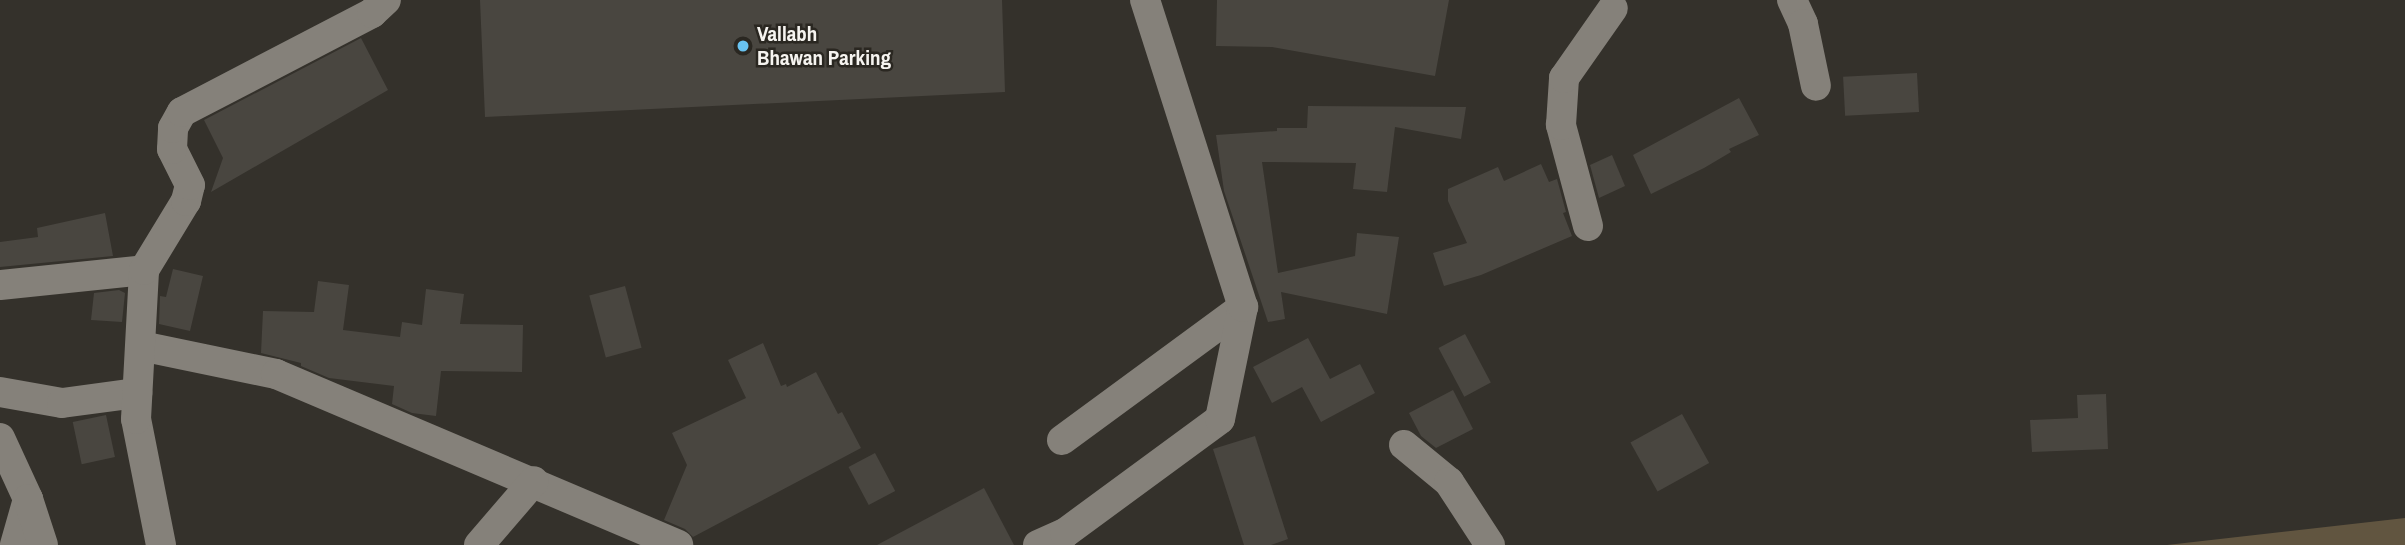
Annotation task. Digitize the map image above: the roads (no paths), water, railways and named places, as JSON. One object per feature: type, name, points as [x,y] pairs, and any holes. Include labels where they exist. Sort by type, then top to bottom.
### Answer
[{"type":"street","points":[[161,545],[136,419],[144,270],[186,201],[190,186],[172,149],[173,128],[182,112],[372,13],[386,0]]},
{"type":"street","points":[[1038,545],[1066,533],[1220,419],[1243,307],[1145,0]]},
{"type":"street","points":[[1792,0],[1803,24],[1816,86]]},
{"type":"street","points":[[1588,226],[1561,125],[1564,78],[1617,3]]},
{"type":"street","points":[[0,285],[144,270]]},
{"type":"street","points":[[1062,440],[1243,307]]},
{"type":"street","points":[[141,346],[276,374],[534,481],[678,545]]},
{"type":"street","points":[[0,392],[62,403],[137,393]]},
{"type":"street","points":[[0,438],[28,499],[43,545]]},
{"type":"street","points":[[1404,445],[1449,482],[1490,545]]},
{"type":"street","points":[[479,545],[534,481]]},
{"type":"street","points":[[15,545],[28,499]]},
{"type":"place","name":"Vallabh Bhawan Parking","points":[[743,46]]}]
